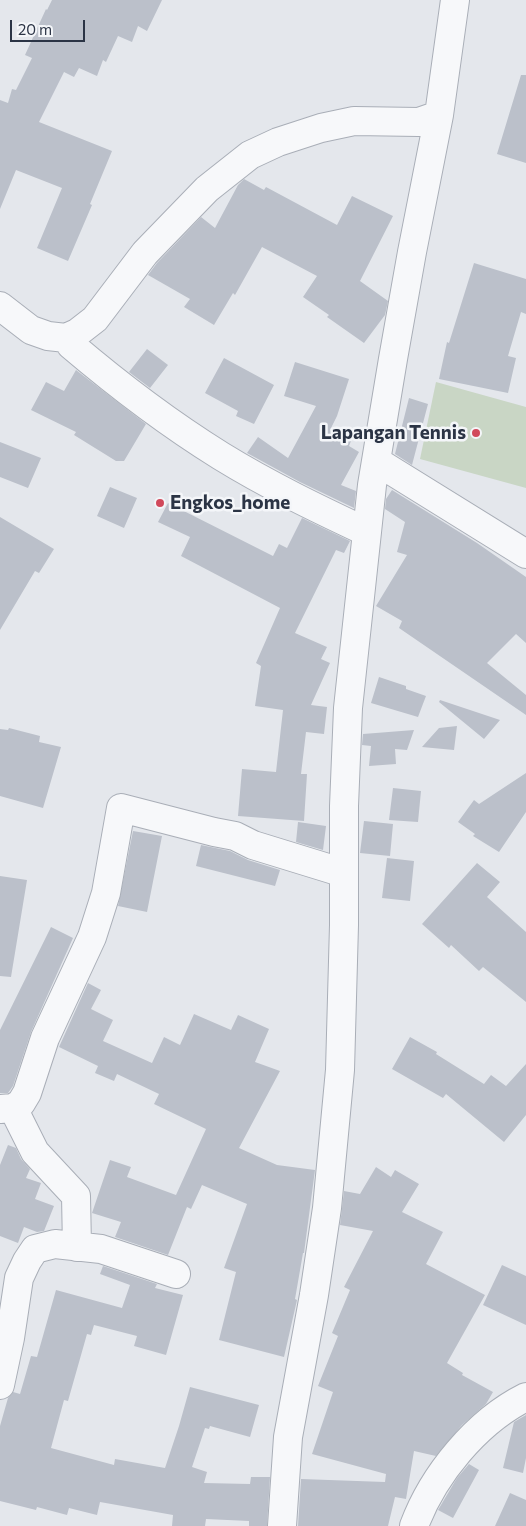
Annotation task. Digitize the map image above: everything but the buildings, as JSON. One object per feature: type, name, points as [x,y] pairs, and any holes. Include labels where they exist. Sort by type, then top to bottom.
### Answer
[{"type":"street","points":[[282,1526],[288,1437],[314,1295],[327,1208],[340,1070],[344,806],[348,708],[367,532],[376,462],[412,252],[439,115],[455,0]]},
{"type":"street","points":[[0,306],[31,330],[48,336],[66,338],[95,319],[145,254],[207,189],[250,155],[278,142],[321,128],[354,121],[419,122],[439,115]]},
{"type":"street","points":[[66,338],[71,345],[137,399],[223,457],[309,505],[367,532]]},
{"type":"street","points":[[376,462],[526,554]]},
{"type":"street","points":[[77,1246],[76,1196],[36,1152],[7,1108],[21,1103],[27,1093],[44,1038],[92,937],[106,893],[121,808],[235,836],[253,845],[344,873]]},
{"type":"street","points":[[0,1385],[10,1338],[19,1278],[26,1261],[35,1249],[55,1244],[101,1250],[176,1274]]},
{"type":"street","points":[[414,1526],[420,1510],[435,1485],[467,1441],[510,1405],[526,1397]]},
{"type":"green space","name":"Lapangan Tennis","points":[[436,382],[526,407],[526,488],[420,459]]},
{"type":"place","name":"Lapangan Tennis","points":[[476,433]]},
{"type":"place","name":"Engkos_home","points":[[160,503]]}]
